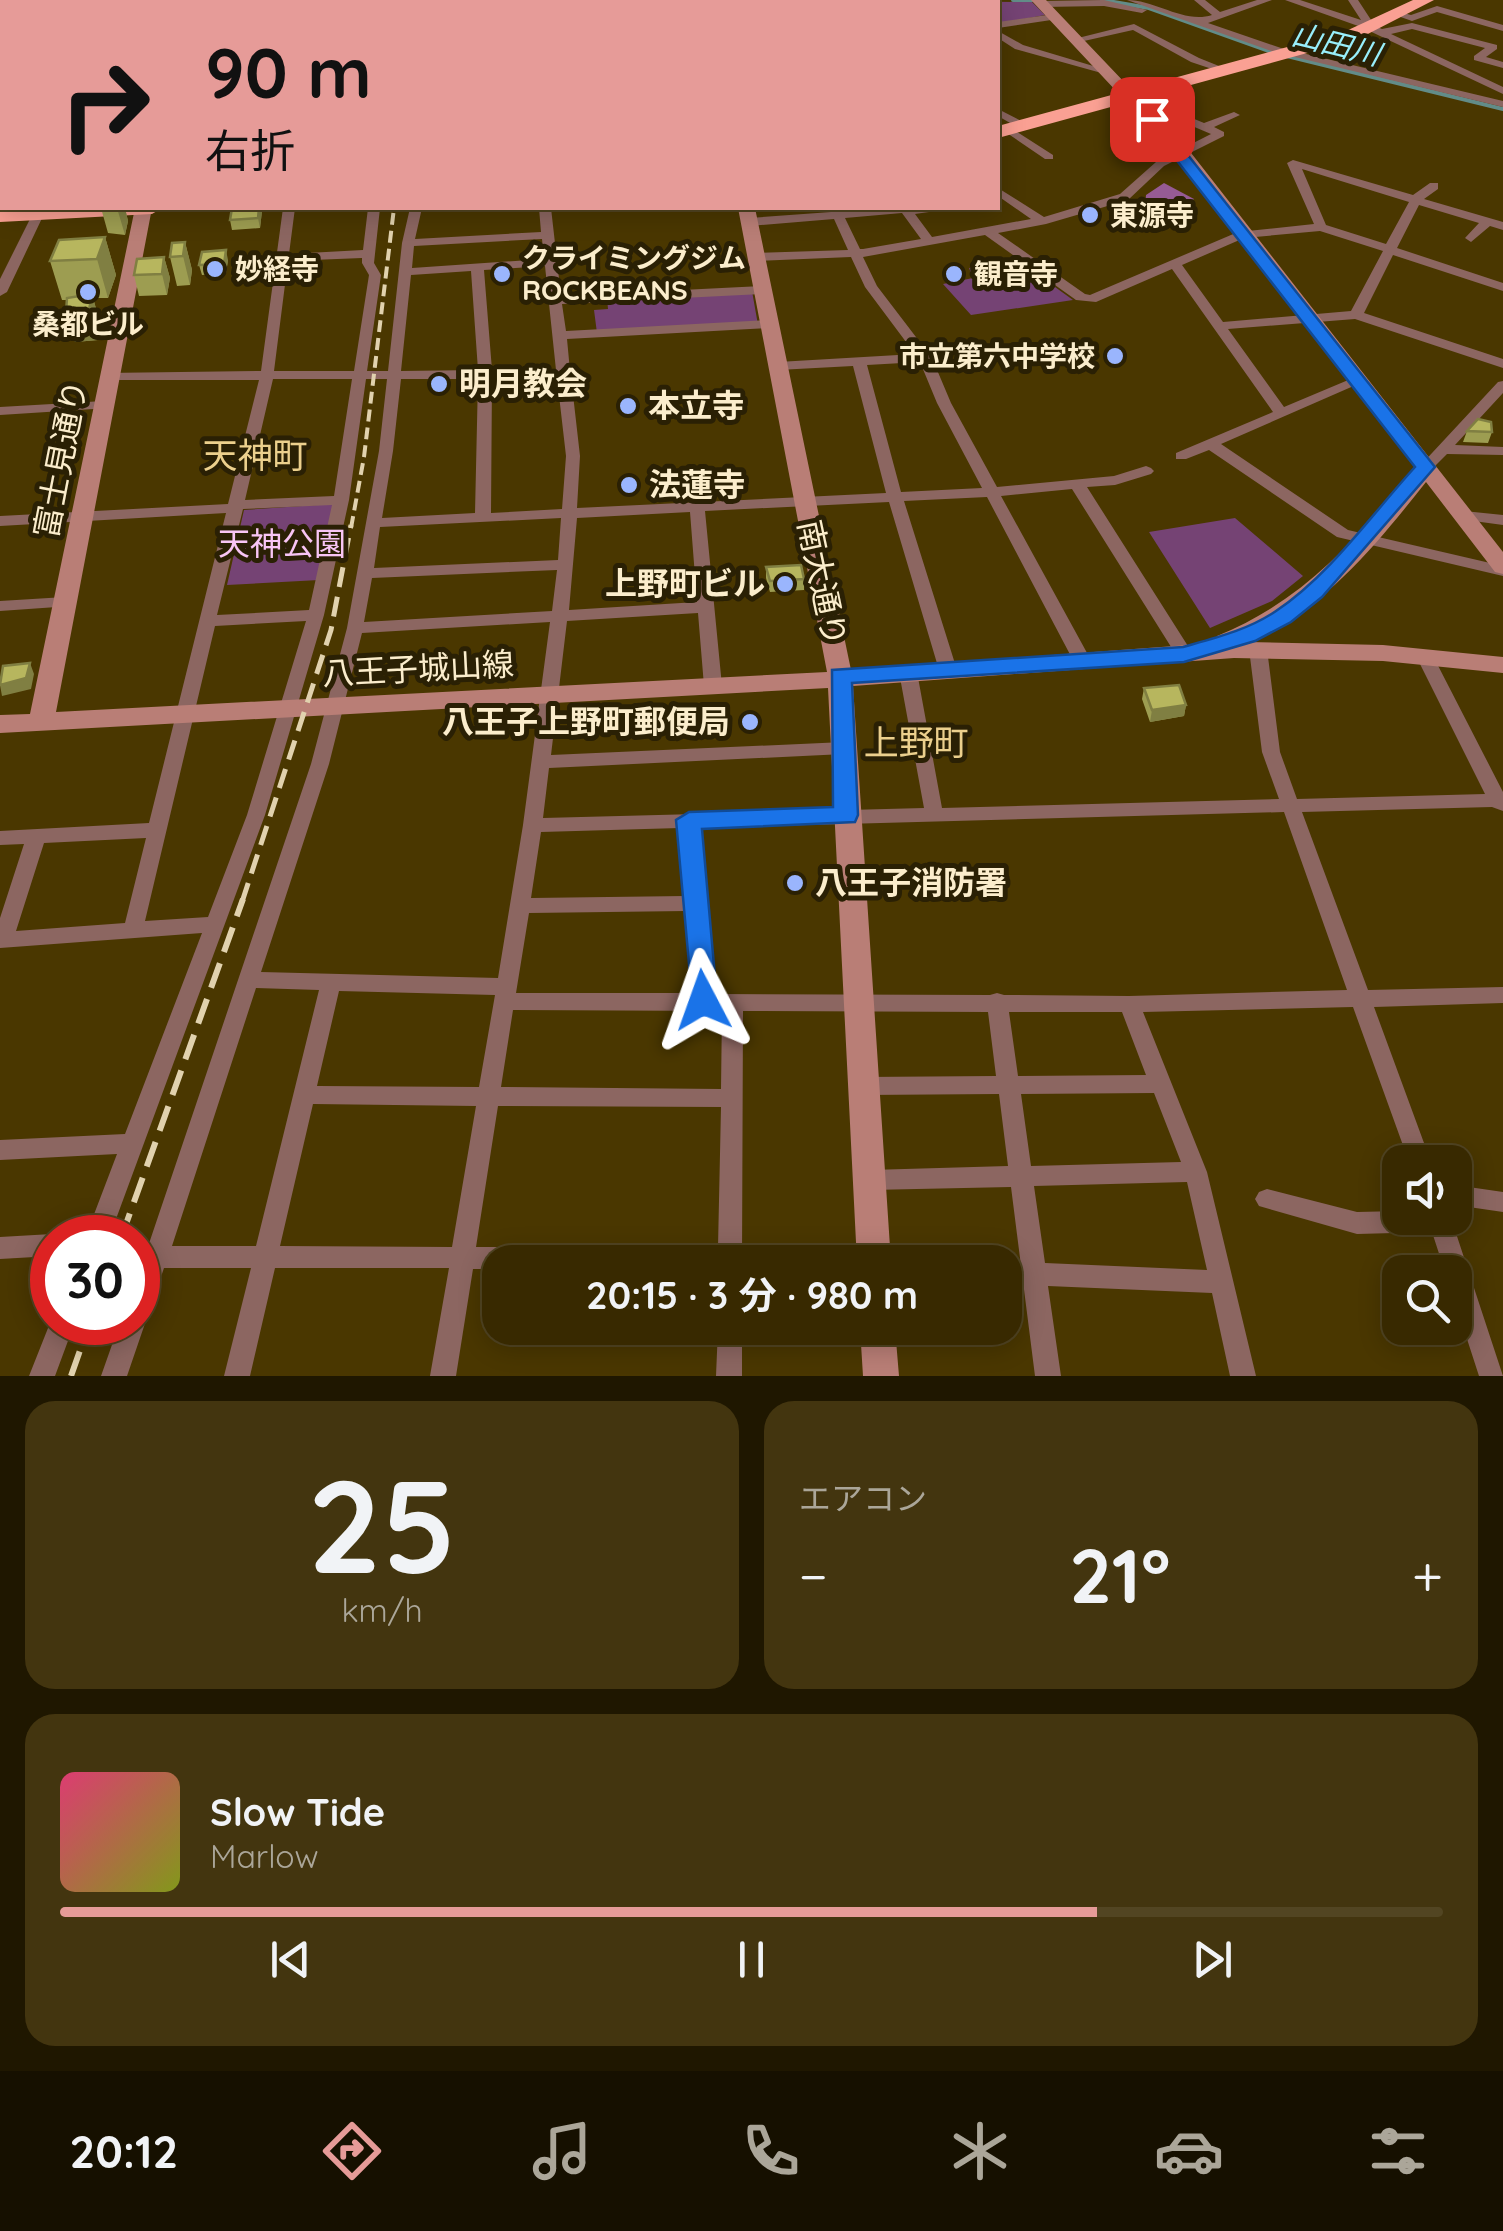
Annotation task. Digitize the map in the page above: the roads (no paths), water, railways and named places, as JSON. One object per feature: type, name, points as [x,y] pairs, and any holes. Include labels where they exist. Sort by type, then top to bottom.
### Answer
[{"type":"highway","points":[[1006,124],[1130,96],[1376,31],[1426,0]]},
{"type":"highway","points":[[0,216],[119,210]]},
{"type":"street","points":[[1132,0],[1279,55],[1503,104]]},
{"type":"street","points":[[1198,0],[1219,16]]},
{"type":"street","points":[[1149,34],[1267,0]]},
{"type":"street","points":[[1290,0],[1376,31],[1502,88]]},
{"type":"street","points":[[1352,0],[1376,31]]},
{"type":"street","points":[[1040,2],[1118,5],[1193,23],[1279,55]]},
{"type":"street","points":[[1040,2],[1182,152],[1503,569]]},
{"type":"street","points":[[1399,15],[1412,18],[1437,8],[1502,28]]},
{"type":"street","points":[[1453,13],[1439,20],[1488,35]]},
{"type":"street","points":[[1000,26],[1054,18]]},
{"type":"street","points":[[1469,30],[1484,22]]},
{"type":"street","points":[[1076,40],[1128,26],[1224,70]]},
{"type":"street","points":[[1376,31],[1412,26],[1493,48],[1478,58],[1503,65]]},
{"type":"street","points":[[1000,35],[1019,47],[1105,71]]},
{"type":"street","points":[[1000,51],[1019,47]]},
{"type":"street","points":[[756,257],[855,254],[1042,221],[1124,197],[1160,164],[1220,134],[1130,96]]},
{"type":"street","points":[[1203,128],[1234,115]]},
{"type":"street","points":[[1006,124],[1049,158]]},
{"type":"street","points":[[1321,227],[1292,163],[1503,226]]},
{"type":"street","points":[[1356,314],[1416,199],[1434,186]]},
{"type":"street","points":[[1000,195],[1042,221]]},
{"type":"street","name":"富士見通り","points":[[42,717],[143,210]]},
{"type":"street","points":[[134,930],[268,375],[289,210]]},
{"type":"street","points":[[106,1215],[256,815],[316,615],[341,500],[375,274],[368,254],[374,210]]},
{"type":"street","points":[[160,1245],[248,980],[336,701],[355,628],[375,523],[404,272],[416,210]]},
{"type":"street","points":[[444,1376],[534,826],[566,565],[573,456],[567,374],[544,210]]},
{"type":"street","points":[[747,215],[883,210]]},
{"type":"street","points":[[907,210],[928,242]]},
{"type":"street","points":[[836,212],[872,287],[924,358],[1083,662]]},
{"type":"street","name":"南大通り","points":[[747,215],[840,676],[873,1245]]},
{"type":"street","points":[[0,292],[37,217]]},
{"type":"street","points":[[1471,238],[1488,221]]},
{"type":"street","points":[[989,232],[1081,297],[1091,299],[1244,234],[1321,227],[1503,287]]},
{"type":"street","points":[[408,243],[546,235]]},
{"type":"street","points":[[282,258],[368,254]]},
{"type":"street","points":[[404,272],[550,262]]},
{"type":"street","points":[[1175,264],[1280,412]]},
{"type":"street","points":[[477,267],[485,375],[482,518]]},
{"type":"street","points":[[556,300],[762,290]]},
{"type":"street","points":[[1220,326],[1356,314],[1503,364]]},
{"type":"street","points":[[562,335],[769,324]]},
{"type":"street","points":[[778,366],[924,358]]},
{"type":"street","points":[[859,361],[894,497],[948,670]]},
{"type":"street","points":[[110,376],[567,374]]},
{"type":"street","points":[[1181,456],[1358,380]]},
{"type":"street","points":[[1414,1145],[1289,806],[1264,723],[1263,637],[1361,541],[1503,384]]},
{"type":"street","points":[[0,410],[104,405]]},
{"type":"street","points":[[1208,443],[1361,541],[1503,569]]},
{"type":"street","points":[[1442,450],[1503,451]]},
{"type":"street","points":[[375,523],[992,492],[1115,480],[1146,471]]},
{"type":"street","points":[[1078,484],[1184,654]]},
{"type":"street","points":[[0,521],[341,500]]},
{"type":"street","points":[[697,508],[713,682]]},
{"type":"street","points":[[1464,516],[1503,520]]},
{"type":"street","points":[[366,573],[566,565]]},
{"type":"street","points":[[0,606],[65,602]]},
{"type":"street","points":[[355,628],[705,607]]},
{"type":"street","points":[[1297,607],[1306,634],[1338,650]]},
{"type":"street","points":[[210,622],[316,615]]},
{"type":"street","name":"八王子城山線","points":[[0,724],[42,717],[1083,662],[1184,654],[1263,637],[1338,650],[1503,665]]},
{"type":"street","points":[[534,826],[846,815],[1501,803],[1425,656]]},
{"type":"street","points":[[908,672],[934,814]]},
{"type":"street","name":"八王子城山線","points":[[0,714],[42,717]]},
{"type":"street","points":[[542,762],[844,748]]},
{"type":"street","points":[[689,820],[703,1000]]},
{"type":"street","points":[[0,838],[157,830]]},
{"type":"street","points":[[36,836],[1,940],[213,924]]},
{"type":"street","points":[[520,906],[696,904]]},
{"type":"street","points":[[248,980],[733,1002],[1129,1004],[1503,995]]},
{"type":"street","points":[[237,1376],[332,982]]},
{"type":"street","points":[[997,1001],[1048,1376]]},
{"type":"street","points":[[730,1245],[733,1002]]},
{"type":"street","points":[[1129,1004],[1201,1176],[1219,1282],[1243,1376]]},
{"type":"street","points":[[863,1086],[1161,1084]]},
{"type":"street","points":[[304,1095],[730,1098]]},
{"type":"street","points":[[0,1150],[134,1143]]},
{"type":"street","points":[[870,1180],[1019,1175],[1201,1176]]},
{"type":"street","points":[[1472,1197],[1503,1202]]},
{"type":"street","points":[[1267,1200],[1358,1223],[1382,1222]]},
{"type":"street","points":[[1445,1235],[1492,1376]]},
{"type":"street","points":[[0,1248],[30,1247]]},
{"type":"street","points":[[160,1257],[266,1260],[482,1256]]},
{"type":"street","points":[[1033,1274],[1219,1282]]},
{"type":"street","points":[[42,1376],[54,1345]]},
{"type":"street","points":[[114,1376],[125,1345]]},
{"type":"street","points":[[729,1376],[730,1345]]},
{"type":"street","points":[[879,1345],[881,1376]]},
{"type":"waterway","name":"山田川","points":[[1013,0],[1032,0]]},
{"type":"waterway","name":"山田川","points":[[1102,0],[1149,8],[1272,52]]},
{"type":"waterway","name":"山田川","points":[[1287,56],[1503,109]]},
{"type":"railway","points":[[351,528],[364,457],[394,210]]},
{"type":"railway","points":[[243,900],[331,630],[351,525]]},
{"type":"railway","points":[[129,1215],[243,900]]},
{"type":"railway","points":[[71,1376],[82,1345]]},
{"type":"place","name":"東源寺","points":[[1090,215]]},
{"type":"place","name":"妙経寺","points":[[215,269]]},
{"type":"place","name":"クライミングジム ROCKBEANS","points":[[502,274]]},
{"type":"place","name":"観音寺","points":[[954,274]]},
{"type":"place","name":"桑都ビル","points":[[88,292]]},
{"type":"place","name":"市立第六中学校","points":[[1115,356]]},
{"type":"place","name":"明月教会","points":[[439,384]]},
{"type":"place","name":"本立寺","points":[[628,406]]},
{"type":"place","name":"法蓮寺","points":[[629,485]]},
{"type":"place","name":"上野町ビル","points":[[785,584]]},
{"type":"place","name":"八王子上野町郵便局","points":[[750,722]]},
{"type":"place","name":"八王子消防署","points":[[795,883]]},
{"type":"district","name":"天神町","points":[[255,456]]},
{"type":"district","name":"上野町","points":[[916,743]]},
{"type":"park label","name":"天神公園","points":[[282,544]]}]
